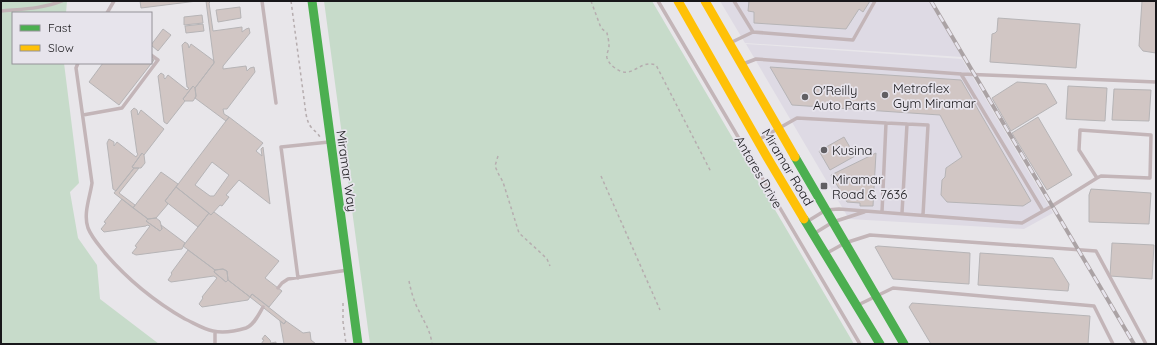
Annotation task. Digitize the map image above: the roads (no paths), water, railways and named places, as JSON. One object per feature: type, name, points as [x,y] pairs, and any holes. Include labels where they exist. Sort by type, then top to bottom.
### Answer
[{"type":"main road","name":"Miramar Way","points":[[312,1],[326,142],[348,270],[358,344]]},
{"type":"main road","name":"Miramar Road","points":[[678,1],[757,140],[880,344]]},
{"type":"main road","name":"Miramar Road","points":[[705,1],[904,344]]},
{"type":"lane","points":[[1,11],[52,5],[62,1]]},
{"type":"lane","points":[[108,12],[114,1]]},
{"type":"lane","points":[[262,1],[276,104]]},
{"type":"lane","name":"Antares Drive","points":[[658,1],[860,344]]},
{"type":"lane","points":[[734,1],[753,32]]},
{"type":"lane","points":[[729,44],[753,32],[853,40],[875,1]]},
{"type":"lane","points":[[83,115],[122,108],[158,60],[152,56]]},
{"type":"lane","points":[[742,65],[756,59],[961,74],[1156,82]]},
{"type":"lane","points":[[78,64],[76,68],[92,183],[88,200],[86,220],[94,240],[124,273],[145,293],[173,312],[206,329],[221,332],[246,328],[251,325],[263,308]]},
{"type":"lane","points":[[961,74],[1044,211]]},
{"type":"lane","points":[[757,140],[797,118],[928,126],[923,215]]},
{"type":"lane","points":[[882,212],[886,123]]},
{"type":"lane","points":[[902,213],[907,124]]},
{"type":"lane","points":[[806,222],[826,210],[839,209],[1022,222],[1044,211],[1101,176],[1150,178],[1151,135],[1080,130],[1079,150],[1097,178]]},
{"type":"lane","points":[[298,278],[281,147],[326,142]]},
{"type":"lane","points":[[813,234],[833,222],[865,211]]},
{"type":"lane","points":[[826,254],[845,243],[870,236],[1096,251],[1146,344]]},
{"type":"lane","points":[[278,288],[288,279],[348,270]]},
{"type":"lane","points":[[857,306],[893,288],[1094,306],[1113,344]]},
{"type":"lane","points":[[215,332],[215,344]]},
{"type":"railway","points":[[931,1],[1134,344]]},
{"type":"place","name":"Metroflex Gym Miramar","points":[[885,95]]},
{"type":"place","name":"O'Reilly Auto Parts","points":[[805,97]]},
{"type":"place","name":"Kusina","points":[[824,150]]},
{"type":"place","name":"Miramar Road & 7636","points":[[824,186]]}]
